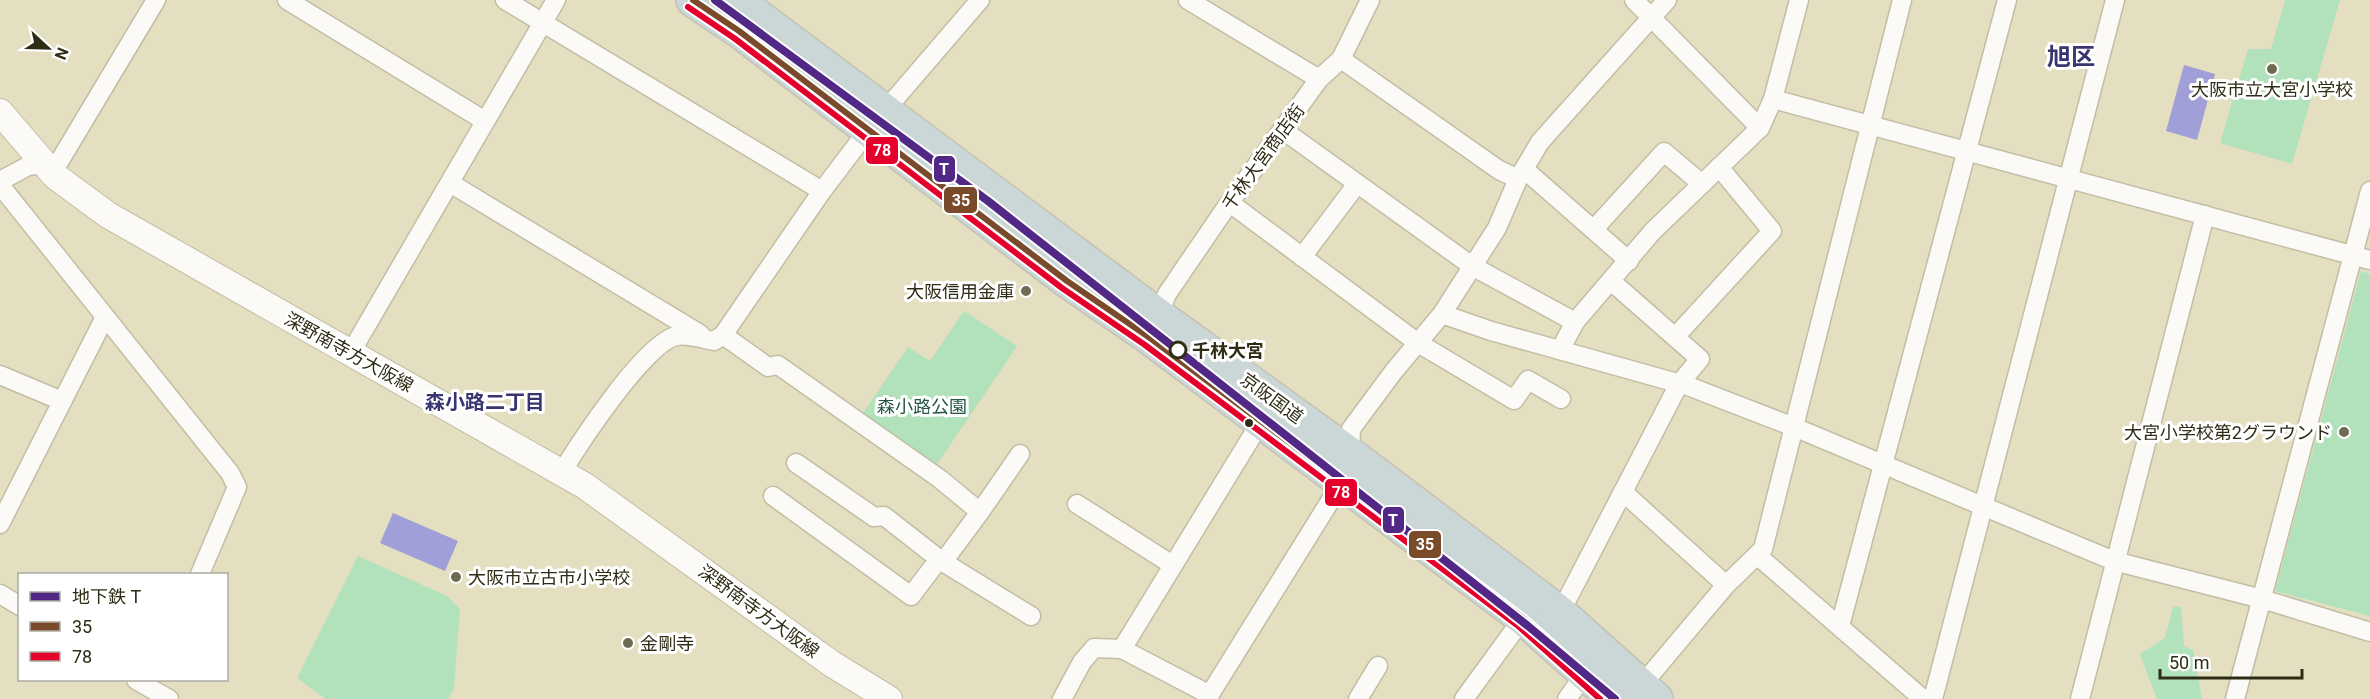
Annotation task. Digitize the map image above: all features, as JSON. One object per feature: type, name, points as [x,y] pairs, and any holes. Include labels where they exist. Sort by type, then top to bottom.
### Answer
[{"type":"highway","name":"京阪国道","points":[[693,0],[879,120]]},
{"type":"highway","name":"京阪国道","points":[[736,0],[1067,281],[1154,327],[1346,468],[1560,613],[1637,695]]},
{"type":"highway","name":"京阪国道","points":[[1154,327],[1260,423],[1346,468],[1586,672],[1637,695]]},
{"type":"main road","name":"深野南寺方大阪線","points":[[0,112],[43,165],[108,215],[562,472],[610,503],[832,664],[889,699]]},
{"type":"street","points":[[156,0],[58,162],[28,166],[0,183],[230,472],[237,487],[200,573]]},
{"type":"street","points":[[287,0],[485,121]]},
{"type":"street","points":[[505,0],[822,191]]},
{"type":"street","points":[[351,352],[556,0]]},
{"type":"street","points":[[716,338],[822,191],[980,0]]},
{"type":"street","points":[[1188,0],[1319,79]]},
{"type":"street","name":"千林大宮商店街","points":[[1154,327],[1167,294],[1230,202],[1319,79],[1341,58],[1370,0]]},
{"type":"street","points":[[1634,0],[1760,128]]},
{"type":"street","points":[[1062,699],[1082,662],[1094,648],[1122,649],[1208,697],[1346,468],[1351,429],[1442,314],[1497,228],[1521,174],[1540,142],[1666,0]]},
{"type":"street","points":[[1560,350],[1575,322],[1653,231],[1760,128],[1773,99],[1799,0]]},
{"type":"street","points":[[1637,695],[1726,585],[1763,549],[1902,0]]},
{"type":"street","points":[[1840,626],[2007,0]]},
{"type":"street","points":[[1933,699],[2115,0]]},
{"type":"street","points":[[1341,58],[1499,170],[1521,174],[1593,229],[1629,261]]},
{"type":"street","points":[[1773,99],[2361,258]]},
{"type":"street","points":[[1283,130],[1472,266],[1575,322]]},
{"type":"street","points":[[1593,229],[1664,152],[1702,184]]},
{"type":"street","points":[[1675,336],[1772,231],[1719,168]]},
{"type":"street","points":[[450,183],[768,367],[778,365],[940,479],[980,512]]},
{"type":"street","points":[[1302,257],[1357,184]]},
{"type":"street","points":[[2235,699],[2361,258],[2370,190]]},
{"type":"street","points":[[1230,202],[1418,343],[1514,400],[1528,380],[1561,399]]},
{"type":"street","points":[[2080,699],[2205,215]]},
{"type":"street","points":[[1560,613],[1679,384],[1700,359],[1611,281]]},
{"type":"street","points":[[1442,314],[1491,331],[1679,384],[1794,427],[2114,561],[2262,599],[2370,632]]},
{"type":"street","points":[[0,524],[105,316]]},
{"type":"street","points":[[562,472],[615,393],[667,339],[679,335],[716,338]]},
{"type":"street","points":[[0,375],[62,401]]},
{"type":"street","points":[[1122,649],[1171,564],[1209,509],[1260,423]]},
{"type":"street","points":[[773,496],[911,596],[980,512],[1020,454]]},
{"type":"street","points":[[796,463],[874,517],[884,516],[941,561],[1030,616]]},
{"type":"street","points":[[1623,492],[1726,585]]},
{"type":"street","points":[[1077,504],[1171,564]]},
{"type":"street","points":[[1758,556],[1923,699]]},
{"type":"street","points":[[0,594],[18,605]]},
{"type":"street","points":[[1464,699],[1523,618]]},
{"type":"street","points":[[1358,699],[1378,666]]},
{"type":"street","points":[[1567,699],[1586,672]]},
{"type":"street","points":[[138,681],[161,690]]},
{"type":"green space","points":[[2285,0],[2340,0],[2292,164],[2220,143],[2248,49],[2271,49]]},
{"type":"green space","name":"大宮小学校第2グラウンド","points":[[2361,271],[2370,274],[2370,616],[2275,591]]},
{"type":"green space","name":"森小路公園","points":[[964,311],[1017,346],[938,463],[928,465],[861,416],[908,347],[930,361]]},
{"type":"green space","points":[[358,556],[447,596],[460,609],[454,689],[448,699],[326,699],[297,678]]},
{"type":"green space","points":[[2173,607],[2181,607],[2184,646],[2193,650],[2202,699],[2157,699],[2140,654],[2165,638]]},
{"type":"water","points":[[2184,65],[2215,74],[2197,140],[2166,131]]},
{"type":"water","points":[[393,513],[458,541],[445,571],[380,543]]},
{"type":"metro line","name":"T","points":[[715,0],[988,201],[1528,626],[1615,699]]},
{"type":"transit line","name":"35","points":[[693,0],[739,31],[1067,281],[1150,338],[1523,618],[1614,699]]},
{"type":"transit line","name":"78","points":[[688,7],[734,38],[1062,288],[1145,345],[1517,625],[1600,699]]},
{"type":"place","name":"大阪市立大宮小学校","points":[[2272,69]]},
{"type":"place","name":"大阪信用金庫","points":[[1026,291]]},
{"type":"place","name":"千林大宮","points":[[1178,350]]},
{"type":"place","name":"大宮小学校第2グラウンド","points":[[2344,432]]},
{"type":"place","name":"大阪市立古市小学校","points":[[456,577]]},
{"type":"place","name":"金剛寺","points":[[628,643]]},
{"type":"district","name":"旭区","points":[[2071,57]]},
{"type":"district","name":"森小路二丁目","points":[[485,402]]}]
